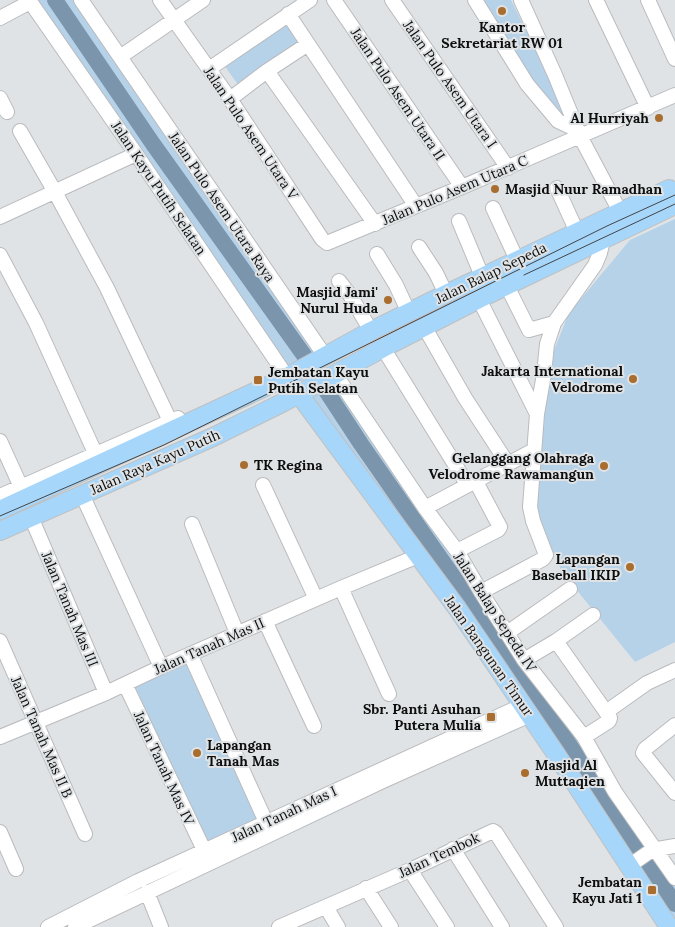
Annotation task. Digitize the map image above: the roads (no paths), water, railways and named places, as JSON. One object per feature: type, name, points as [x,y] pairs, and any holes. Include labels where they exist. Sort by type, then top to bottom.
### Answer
[{"type":"main road","name":"Jalan Balap Sepeda","points":[[291,375],[482,276],[669,189]]},
{"type":"main road","name":"Jalan Balap Sepeda","points":[[331,376],[480,299],[675,206]]},
{"type":"main road","points":[[409,313],[421,329]]},
{"type":"main road","name":"Jalan Raya Kayu Putih","points":[[0,510],[45,491],[291,375]]},
{"type":"main road","name":"Jalan Raya Kayu Putih","points":[[0,531],[213,437],[331,376]]},
{"type":"main road","name":"Jalan Bangunan Timur","points":[[303,391],[418,556],[457,608],[631,864],[669,927]]},
{"type":"main road","points":[[45,491],[52,508]]},
{"type":"street","name":"Jalan Pulo Asem Utara Raya","points":[[81,0],[320,359]]},
{"type":"street","name":"Jalan Pulo Asem Utara V","points":[[160,0],[230,99],[322,239],[330,243]]},
{"type":"street","points":[[120,57],[203,0]]},
{"type":"street","points":[[209,69],[310,0]]},
{"type":"street","name":"Jalan Pulo Asem Utara II","points":[[334,0],[462,187]]},
{"type":"street","name":"Jalan Pulo Asem Utara I","points":[[392,0],[508,168]]},
{"type":"street","points":[[475,0],[527,84],[558,121],[578,133]]},
{"type":"street","points":[[521,0],[555,75],[578,133],[628,228]]},
{"type":"street","points":[[596,0],[648,108]]},
{"type":"street","points":[[648,0],[675,59]]},
{"type":"street","points":[[0,18],[30,1]]},
{"type":"street","name":"Jalan Kayu Putih Selatan","points":[[30,1],[291,375]]},
{"type":"street","points":[[288,14],[416,206]]},
{"type":"street","points":[[230,99],[267,71],[308,44]]},
{"type":"street","points":[[267,71],[375,224]]},
{"type":"street","name":"Jalan Pulo Asem Utara C","points":[[330,243],[508,168],[578,133],[648,108],[675,95]]},
{"type":"street","points":[[0,98],[6,112]]},
{"type":"street","points":[[20,131],[56,192],[107,288],[170,422]]},
{"type":"street","points":[[0,218],[136,154]]},
{"type":"street","points":[[557,188],[577,232]]},
{"type":"street","points":[[493,208],[517,260]]},
{"type":"street","points":[[459,221],[482,276]]},
{"type":"street","points":[[481,592],[543,559],[546,555],[533,521],[530,507],[530,486],[537,414],[547,344],[554,323],[595,264],[603,240]]},
{"type":"street","points":[[419,247],[436,273],[446,294]]},
{"type":"street","points":[[377,254],[396,285],[409,313]]},
{"type":"street","points":[[0,255],[36,323],[96,455]]},
{"type":"street","points":[[339,281],[350,295],[371,332]]},
{"type":"street","points":[[507,286],[528,330],[554,323]]},
{"type":"street","points":[[480,299],[537,414]]},
{"type":"street","points":[[421,329],[508,464]]},
{"type":"street","points":[[383,348],[500,527],[498,530],[457,551]]},
{"type":"street","name":"Jalan Balap Sepeda IV","points":[[331,376],[457,551],[524,660],[584,737],[615,792],[653,850],[675,878]]},
{"type":"street","name":"Jalan Raya Kayu Putih","points":[[0,496],[230,396],[267,386]]},
{"type":"street","points":[[0,441],[22,487]]},
{"type":"street","points":[[425,508],[534,450]]},
{"type":"street","points":[[263,485],[316,599]]},
{"type":"street","points":[[85,501],[161,667]]},
{"type":"street","name":"Jalan Tanah Mas III","points":[[34,524],[106,693]]},
{"type":"street","points":[[192,524],[237,633]]},
{"type":"street","name":"Jalan Tanah Mas II","points":[[0,737],[106,693],[237,633],[418,556]]},
{"type":"street","points":[[341,588],[389,694]]},
{"type":"street","points":[[507,633],[570,589]]},
{"type":"street","points":[[524,660],[556,641],[593,615]]},
{"type":"street","points":[[266,621],[314,726]]},
{"type":"street","name":"Jalan Tanah Mas II B","points":[[0,641],[85,834]]},
{"type":"street","points":[[556,641],[610,718],[608,723],[584,737]]},
{"type":"street","points":[[190,654],[266,822]]},
{"type":"street","points":[[606,712],[647,683],[675,670]]},
{"type":"street","name":"Jalan Tanah Mas IV","points":[[125,684],[204,850]]},
{"type":"street","name":"Jalan Tanah Mas I","points":[[48,927],[204,850],[526,710]]},
{"type":"street","name":"Jalan Tanah Mas I","points":[[84,925],[147,892],[383,781],[526,710]]},
{"type":"street","points":[[675,724],[643,751],[675,793]]},
{"type":"street","name":"Jalan Tembok","points":[[281,927],[495,831],[556,927]]},
{"type":"street","points":[[0,832],[16,869]]},
{"type":"street","points":[[631,864],[653,850],[675,846]]},
{"type":"street","points":[[453,849],[502,927]]},
{"type":"street","points":[[410,870],[447,927]]},
{"type":"street","points":[[366,888],[391,927]]},
{"type":"street","points":[[147,892],[162,927]]},
{"type":"street","points":[[326,908],[338,927]]},
{"type":"waterway","points":[[55,0],[153,144],[306,358]]},
{"type":"waterway","points":[[325,389],[361,444],[553,720],[675,904]]},
{"type":"tram line","points":[[0,516],[164,445],[607,226],[675,195]]},
{"type":"tram line","points":[[524,275],[675,204]]},
{"type":"place","name":"Kantor Sekretariat RW 01","points":[[502,11]]},
{"type":"place","name":"Al Hurriyah","points":[[659,118]]},
{"type":"place","name":"Masjid Nuur Ramadhan","points":[[495,189]]},
{"type":"place","name":"Masjid Jami' Nurul Huda","points":[[388,300]]},
{"type":"place","name":"Jakarta International Velodrome","points":[[633,379]]},
{"type":"place","name":"Jembatan Kayu Putih Selatan","points":[[258,380]]},
{"type":"place","name":"TK Regina","points":[[244,465]]},
{"type":"place","name":"Gelanggang Olahraga Velodrome Rawamangun","points":[[604,466]]},
{"type":"place","name":"Lapangan Baseball IKIP","points":[[630,567]]},
{"type":"place","name":"Sbr. Panti Asuhan Putera Mulia","points":[[491,717]]},
{"type":"place","name":"Lapangan Tanah Mas","points":[[197,753]]},
{"type":"place","name":"Masjid Al Muttaqien","points":[[525,773]]},
{"type":"place","name":"Jembatan Kayu Jati 1","points":[[652,890]]}]
